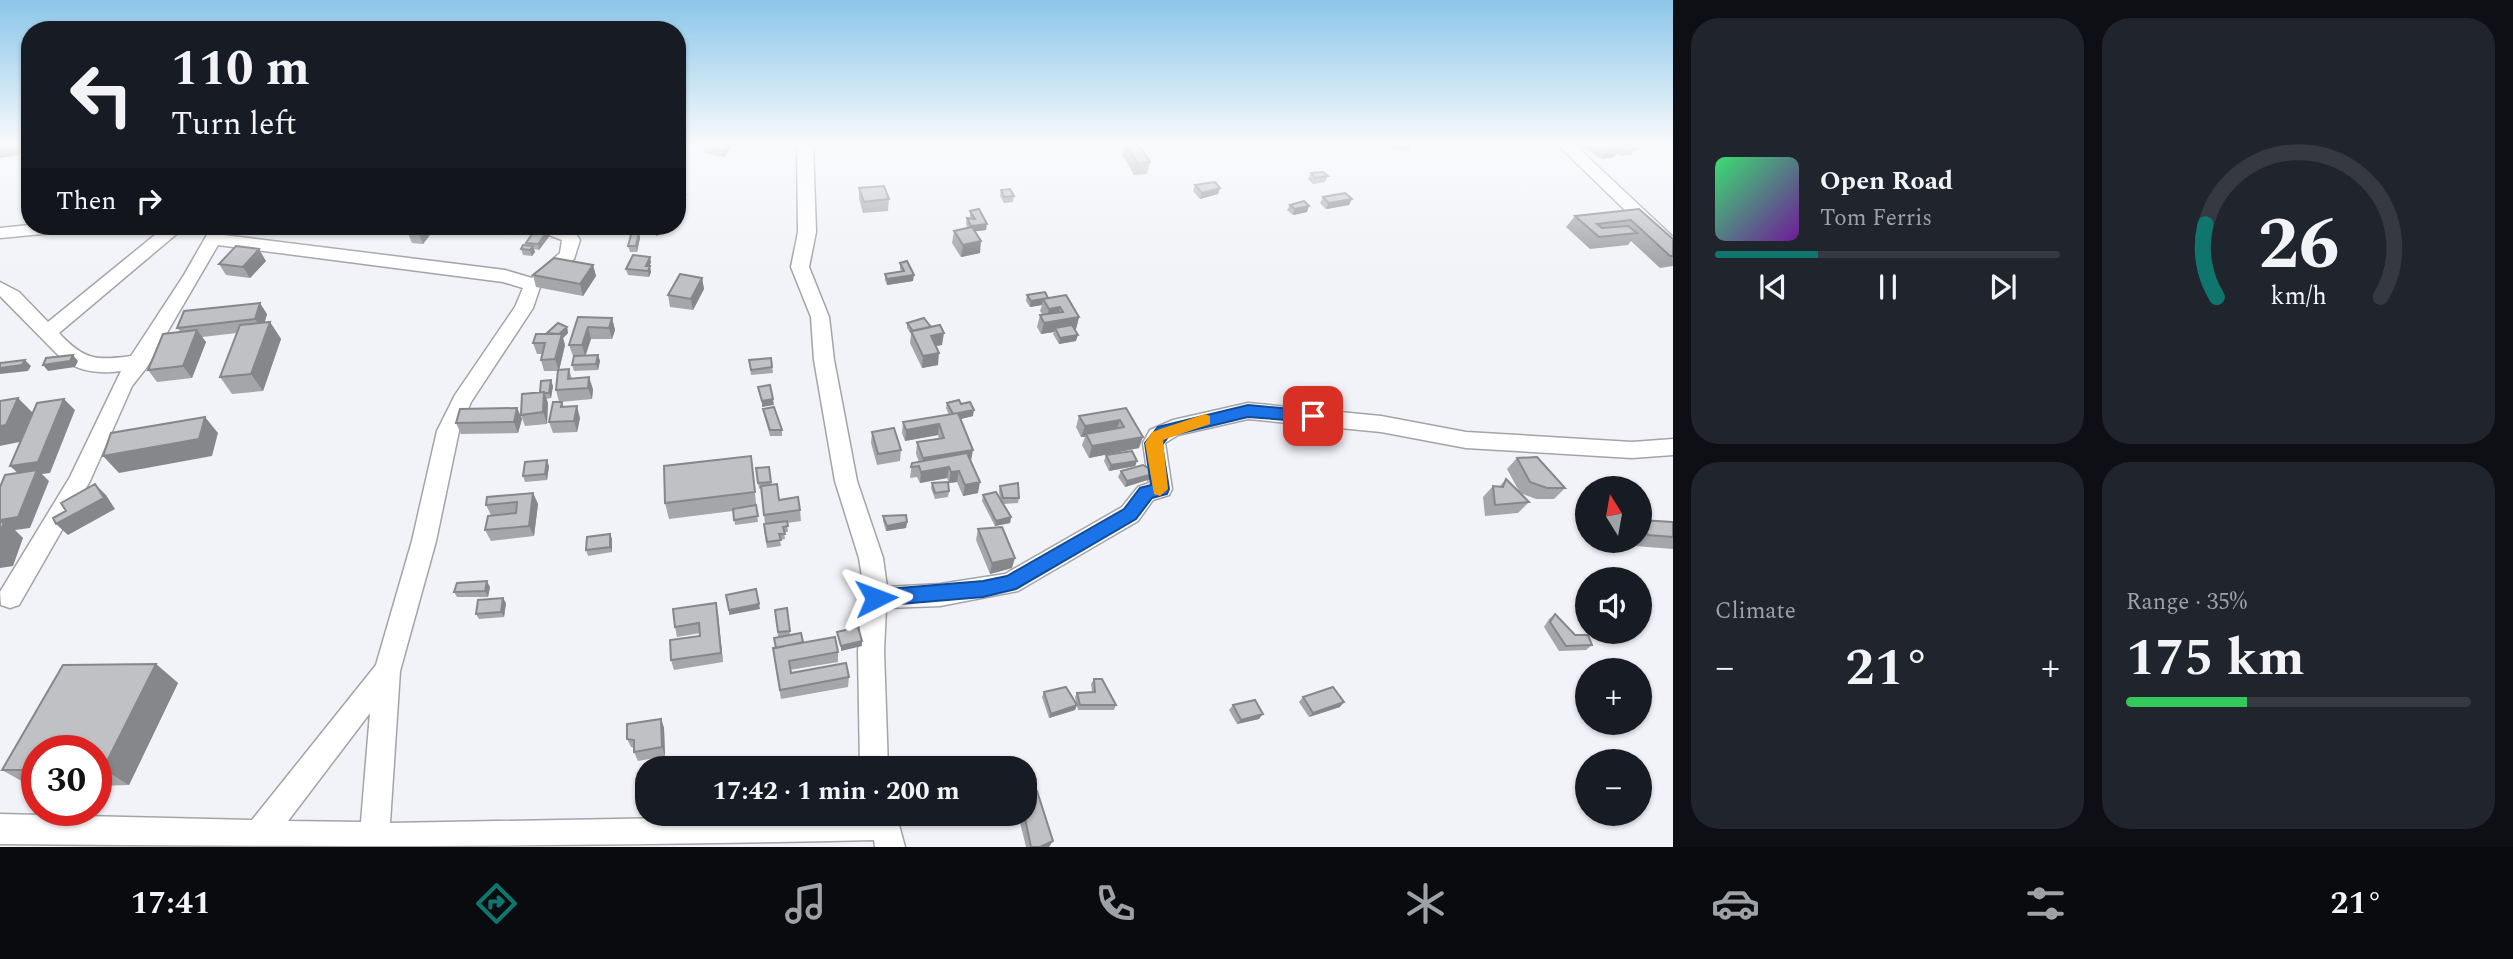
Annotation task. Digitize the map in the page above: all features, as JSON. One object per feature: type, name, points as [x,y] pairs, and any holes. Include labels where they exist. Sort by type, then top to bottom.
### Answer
[{"type":"street","points":[[805,185],[807,232],[800,267],[820,317],[824,360],[846,481],[871,558],[876,598],[871,651],[874,756]]},
{"type":"street","points":[[1607,185],[1673,247]]},
{"type":"street","points":[[0,233],[21,231]]},
{"type":"street","points":[[48,332],[166,235]]},
{"type":"street","points":[[10,597],[79,481],[122,384],[140,362],[214,235]]},
{"type":"street","points":[[236,235],[505,276],[533,285]]},
{"type":"street","points":[[374,837],[387,671],[424,541],[448,431],[461,400],[524,308],[533,285],[568,255],[571,240],[568,235]]},
{"type":"street","points":[[0,288],[24,304],[48,332],[78,360],[95,366],[140,362]]},
{"type":"street","points":[[876,598],[983,589],[1009,584],[1030,574],[1130,514],[1146,493],[1161,489],[1154,443],[1158,436],[1172,428],[1232,413],[1267,412],[1381,424],[1466,440],[1632,450],[1673,447]]},
{"type":"street","points":[[260,833],[387,671]]},
{"type":"street","points":[[0,828],[475,840],[886,829]]},
{"type":"building","points":[[1195,185],[1217,185],[1220,188],[1202,193]]},
{"type":"building","points":[[884,186],[889,199],[864,202],[859,188]]},
{"type":"building","points":[[1010,189],[1014,196],[1004,197],[1001,190]]},
{"type":"building","points":[[1345,193],[1352,199],[1329,203],[1323,197]]},
{"type":"building","points":[[1304,201],[1309,206],[1295,209],[1290,205]]},
{"type":"building","points":[[979,209],[987,224],[971,226],[967,218],[975,219],[970,211]]},
{"type":"building","points":[[1639,209],[1673,239],[1673,256],[1631,220],[1597,224],[1602,228],[1628,226],[1637,233],[1599,237],[1575,216]]},
{"type":"building","points":[[972,227],[981,241],[963,245],[954,231]]},
{"type":"building","points":[[532,235],[545,235],[538,244],[526,243]]},
{"type":"building","points":[[631,235],[638,235],[636,246],[628,246]]},
{"type":"building","points":[[523,245],[533,246],[530,250],[521,249]]},
{"type":"building","points":[[236,246],[259,249],[243,267],[219,264]]},
{"type":"building","points":[[633,255],[650,257],[646,266],[650,266],[648,271],[626,269]]},
{"type":"building","points":[[554,258],[593,265],[580,284],[533,275]]},
{"type":"building","points":[[907,261],[914,275],[887,279],[885,274],[904,271],[900,263]]},
{"type":"building","points":[[680,274],[702,278],[691,299],[668,295]]},
{"type":"building","points":[[1045,292],[1048,298],[1031,301],[1027,295]]},
{"type":"building","points":[[1066,295],[1079,317],[1044,323],[1040,315],[1063,312],[1060,307],[1049,309],[1043,299]]},
{"type":"building","points":[[260,303],[255,319],[177,328],[184,311]]},
{"type":"building","points":[[578,317],[612,318],[609,328],[588,327],[582,345],[569,345]]},
{"type":"building","points":[[924,318],[931,327],[913,331],[907,323]]},
{"type":"building","points":[[270,322],[251,374],[220,377],[240,325]]},
{"type":"building","points":[[558,323],[567,327],[559,334],[547,333]]},
{"type":"building","points":[[940,325],[944,333],[931,336],[939,353],[923,356],[911,331]]},
{"type":"building","points":[[1072,325],[1078,335],[1060,338],[1055,328]]},
{"type":"building","points":[[197,330],[183,366],[148,370],[163,334]]},
{"type":"building","points":[[536,334],[562,334],[555,359],[541,360],[545,343],[533,343]]},
{"type":"building","points":[[73,355],[70,361],[43,365],[46,358]]},
{"type":"building","points":[[598,355],[596,364],[572,365],[574,356]]},
{"type":"building","points":[[771,358],[772,367],[751,370],[749,360]]},
{"type":"building","points":[[25,360],[22,365],[0,368],[0,363]]},
{"type":"building","points":[[569,369],[568,379],[589,377],[588,388],[556,390],[558,370]]},
{"type":"building","points":[[551,380],[549,393],[540,392],[541,381]]},
{"type":"building","points":[[770,385],[773,399],[762,401],[758,387]]},
{"type":"building","points":[[544,392],[543,412],[521,415],[522,394]]},
{"type":"building","points":[[18,398],[6,425],[0,426],[0,401]]},
{"type":"building","points":[[64,399],[38,462],[10,466],[37,403]]},
{"type":"building","points":[[959,400],[961,404],[970,402],[974,410],[953,414],[947,403]]},
{"type":"building","points":[[553,402],[562,402],[561,407],[577,406],[574,421],[549,422]]},
{"type":"building","points":[[774,407],[782,430],[770,430],[763,409]]},
{"type":"building","points":[[517,408],[514,422],[456,423],[460,409]]},
{"type":"building","points":[[1126,408],[1143,437],[1092,446],[1086,434],[1124,427],[1120,420],[1085,426],[1079,416]]},
{"type":"building","points":[[958,413],[973,450],[923,458],[917,442],[944,438],[939,424],[906,430],[903,422]]},
{"type":"building","points":[[205,417],[199,439],[103,456],[111,433]]},
{"type":"building","points":[[894,428],[901,450],[878,454],[872,432]]},
{"type":"building","points":[[1132,451],[1137,461],[1111,465],[1106,455]]},
{"type":"building","points":[[967,453],[980,482],[965,485],[959,471],[951,472],[949,467],[921,472],[919,466],[911,467],[912,463]]},
{"type":"building","points":[[751,456],[755,492],[665,503],[664,466]]},
{"type":"building","points":[[1537,457],[1565,488],[1547,488],[1530,482],[1517,458]]},
{"type":"building","points":[[547,460],[545,474],[523,476],[525,462]]},
{"type":"building","points":[[1143,465],[1157,473],[1127,481],[1121,471]]},
{"type":"building","points":[[769,467],[771,482],[758,483],[756,468]]},
{"type":"building","points":[[37,470],[18,517],[0,520],[0,487],[5,475]]},
{"type":"building","points":[[1506,479],[1529,502],[1495,505],[1493,486],[1503,487]]},
{"type":"building","points":[[948,482],[949,491],[935,493],[932,483]]},
{"type":"building","points":[[1018,483],[1019,498],[1003,498],[1000,486]]},
{"type":"building","points":[[95,484],[104,498],[56,524],[53,518],[66,511],[61,503]]},
{"type":"building","points":[[777,484],[779,500],[798,497],[800,510],[764,515],[761,486]]},
{"type":"building","points":[[996,492],[1011,517],[996,521],[983,495]]},
{"type":"building","points":[[533,493],[529,526],[485,530],[488,516],[516,513],[517,502],[486,505],[487,497]]},
{"type":"building","points":[[756,505],[758,516],[734,520],[733,509]]},
{"type":"building","points":[[906,515],[907,522],[887,526],[883,516]]},
{"type":"building","points":[[787,521],[788,526],[783,527],[785,534],[779,534],[781,540],[767,542],[764,524]]},
{"type":"building","points":[[1652,521],[1673,522],[1673,537],[1652,535]]},
{"type":"building","points":[[1002,527],[1015,558],[992,563],[978,529]]},
{"type":"building","points":[[610,534],[610,547],[586,550],[587,537]]},
{"type":"building","points":[[487,581],[485,591],[454,592],[457,583]]},
{"type":"building","points":[[756,589],[759,604],[729,610],[726,595]]},
{"type":"building","points":[[503,598],[501,612],[476,614],[478,600]]},
{"type":"building","points":[[716,603],[721,653],[671,660],[670,640],[700,636],[699,623],[675,627],[673,609]]},
{"type":"building","points":[[787,608],[790,631],[778,632],[775,610]]},
{"type":"building","points":[[1555,614],[1575,635],[1575,644],[1592,645],[1566,646],[1550,622]]},
{"type":"building","points":[[858,627],[862,641],[841,646],[837,632]]},
{"type":"building","points":[[801,633],[803,642],[776,648],[774,638]]},
{"type":"building","points":[[835,637],[838,652],[789,661],[791,673],[846,663],[849,677],[780,690],[773,648]]},
{"type":"building","points":[[156,664],[112,751],[112,735],[22,735],[63,665]]},
{"type":"building","points":[[1094,679],[1102,679],[1116,705],[1080,705],[1077,693],[1095,692]]},
{"type":"building","points":[[1066,687],[1077,705],[1051,714],[1044,692]]},
{"type":"building","points":[[1333,687],[1344,702],[1313,713],[1303,697]]},
{"type":"building","points":[[1255,700],[1263,714],[1241,720],[1233,705]]},
{"type":"building","points":[[661,719],[662,747],[634,752],[634,740],[627,739],[627,724]]},
{"type":"building","points":[[21,737],[21,770],[2,770]]},
{"type":"building","points":[[1037,791],[1053,841],[1040,847],[1031,847],[1027,826],[1037,826]]},
{"type":"slow traffic","points":[[1160,489],[1154,443],[1158,436],[1172,428],[1205,420]]},
{"type":"route","points":[[876,598],[940,595],[983,589],[1009,584],[1030,574],[1130,514],[1146,493],[1161,489],[1154,443],[1158,436],[1172,428],[1248,411],[1313,416]]}]
